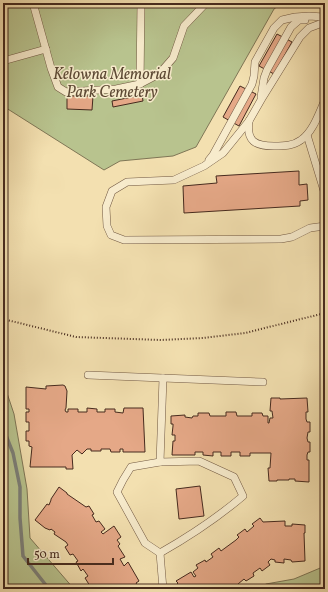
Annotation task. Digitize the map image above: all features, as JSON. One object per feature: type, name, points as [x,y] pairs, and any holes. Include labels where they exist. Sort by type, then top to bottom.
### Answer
[{"type":"lane","points":[[33,3],[58,87],[66,92],[116,89],[140,84],[159,74],[173,58],[184,26],[206,3]]},
{"type":"lane","points":[[140,84],[141,3]]},
{"type":"lane","points":[[197,3],[197,11]]},
{"type":"lane","points":[[204,166],[213,155],[252,84],[255,62],[274,28],[282,20],[295,17],[309,16],[324,19]]},
{"type":"lane","points":[[324,19],[309,28],[300,36],[249,121],[223,153],[204,166],[174,180],[127,182],[112,191],[106,207],[107,226],[111,235],[124,240],[281,239],[292,237],[310,228],[325,226]]},
{"type":"lane","points":[[261,100],[264,78],[267,70],[291,27],[299,20],[324,19]]},
{"type":"lane","points":[[3,61],[46,49]]},
{"type":"lane","points":[[249,121],[248,130],[250,137],[255,143],[262,146],[290,146],[302,140],[310,132],[325,100]]},
{"type":"lane","points":[[306,135],[325,194]]},
{"type":"lane","points":[[88,375],[263,382]]},
{"type":"lane","points":[[160,462],[163,378]]},
{"type":"lane","points":[[199,461],[234,477],[243,496],[222,514],[184,540],[160,553],[145,543],[117,492],[131,467],[160,462],[199,461]]},
{"type":"lane","points":[[160,553],[163,589]]},
{"type":"path","points":[[3,319],[76,337],[161,340],[203,338],[245,333],[325,313]]},
{"type":"green space","name":"Kelowna Memorial Park Cemetery","points":[[3,3],[282,3],[274,9],[196,147],[173,156],[120,161],[104,170],[3,106]]},
{"type":"green space","points":[[3,381],[14,414],[27,489],[30,538],[74,589],[5,589],[3,587]]},
{"type":"green space","points":[[325,566],[325,589],[259,589],[266,584],[294,579]]},
{"type":"building","points":[[277,34],[292,42],[274,74],[259,66]]},
{"type":"building","points":[[240,86],[256,94],[239,126],[223,117]]},
{"type":"building","points":[[142,95],[143,101],[113,107],[112,101]]},
{"type":"building","points":[[67,96],[93,96],[92,110],[67,109]]},
{"type":"building","points":[[299,171],[299,185],[307,184],[308,200],[300,201],[300,206],[184,213],[183,186],[217,183],[216,176]]},
{"type":"building","points":[[63,385],[67,391],[66,412],[68,412],[68,409],[78,409],[78,412],[87,412],[87,408],[97,409],[97,412],[105,412],[105,409],[115,409],[115,412],[123,413],[124,408],[143,408],[145,452],[123,452],[123,449],[120,449],[120,452],[111,452],[110,449],[91,451],[91,449],[87,449],[82,454],[77,450],[72,455],[73,469],[66,469],[66,467],[30,467],[32,447],[29,446],[29,441],[26,441],[26,431],[29,431],[29,422],[26,422],[26,412],[29,412],[29,409],[26,409],[26,387],[46,389],[46,386]]},
{"type":"building","points":[[271,398],[307,398],[308,412],[306,412],[306,419],[307,422],[310,422],[310,432],[308,432],[307,438],[308,442],[310,442],[310,452],[308,452],[307,455],[307,460],[309,460],[309,482],[295,481],[295,479],[269,481],[268,468],[270,468],[271,453],[250,453],[250,456],[240,456],[240,452],[231,452],[231,456],[221,456],[221,452],[213,452],[213,456],[203,455],[203,452],[195,452],[195,455],[172,455],[175,435],[172,435],[173,424],[171,424],[171,416],[185,415],[185,417],[192,418],[193,416],[198,416],[198,413],[209,413],[210,416],[226,416],[226,412],[236,412],[237,416],[252,416],[252,413],[262,413],[263,416],[268,416],[269,423],[270,418],[273,418],[272,411],[270,411]]},
{"type":"building","points":[[200,486],[204,516],[179,519],[176,489]]},
{"type":"building","points":[[59,487],[86,507],[89,506],[94,514],[92,515],[96,522],[99,521],[105,529],[101,532],[103,534],[114,526],[121,537],[117,540],[120,544],[118,546],[125,557],[120,559],[124,566],[128,562],[139,581],[136,583],[140,589],[96,589],[93,585],[90,586],[85,578],[88,576],[83,569],[81,571],[76,562],[78,561],[73,554],[70,555],[65,547],[68,545],[66,542],[54,534],[55,532],[51,529],[45,528],[35,520],[47,504],[49,505]]},
{"type":"building","points":[[260,518],[263,522],[285,521],[285,526],[292,526],[292,524],[305,525],[305,561],[292,562],[291,560],[284,559],[284,563],[275,562],[275,560],[271,559],[268,562],[270,565],[262,571],[260,568],[253,573],[254,576],[246,581],[244,579],[238,584],[240,587],[237,589],[178,589],[176,585],[178,583],[176,581],[191,572],[194,577],[196,576],[193,572],[198,568],[196,565],[205,560],[206,562],[213,557],[211,554],[219,548],[221,551],[236,540],[239,537],[237,535],[245,529],[247,532],[254,526],[252,524]]},
{"type":"waterway","points":[[3,428],[13,453],[20,487],[20,518],[23,556],[49,589]]},
{"type":"waterway","points":[[298,589],[325,586]]}]
